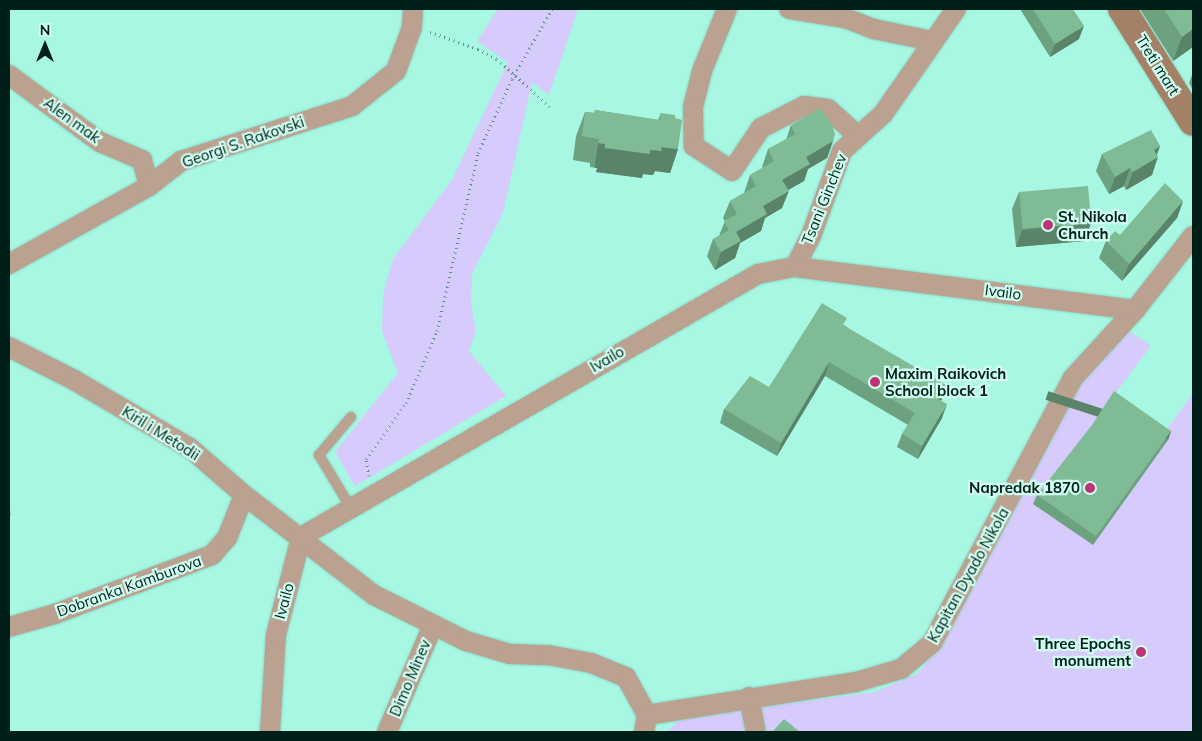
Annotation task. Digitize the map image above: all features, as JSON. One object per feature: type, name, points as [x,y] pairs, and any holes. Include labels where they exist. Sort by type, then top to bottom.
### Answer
[{"type":"street","points":[[727,9],[702,71],[693,107],[694,146],[732,171],[761,128],[804,106],[828,109],[858,136]]},
{"type":"street","points":[[789,9],[844,18],[874,29],[932,40]]},
{"type":"street","name":"Tsani Ginchev","points":[[795,267],[812,233],[842,151],[883,114],[932,40],[956,9]]},
{"type":"street","name":"Treti mart","points":[[1122,9],[1193,122]]},
{"type":"street","name":"Georgi S. Rakovski","points":[[9,264],[149,186],[181,161],[352,106],[396,71],[412,18]]},
{"type":"street","name":"Alen mak","points":[[9,75],[100,142],[142,160],[149,186]]},
{"type":"street","name":"Kapitan Dyado Nikola","points":[[301,537],[374,595],[466,641],[510,654],[548,655],[591,663],[626,677],[645,724],[749,697],[856,682],[901,669],[932,644],[1073,378],[1135,310],[1193,236]]},
{"type":"street","name":"Ivailo","points":[[270,732],[276,635],[301,537],[352,508],[372,494],[758,274],[795,267],[1135,310]]},
{"type":"street","name":"Kiril i Metodii","points":[[9,347],[74,380],[190,448],[244,495],[301,537]]},
{"type":"street","name":"Dobranka Kamburova","points":[[9,627],[55,614],[212,555],[227,538],[244,495]]},
{"type":"street","name":"Dimo Minev","points":[[387,732],[433,624]]},
{"type":"street","points":[[749,697],[756,732]]},
{"type":"lane","points":[[351,417],[319,456],[352,508]]},
{"type":"path","points":[[372,494],[366,459],[406,403],[437,331],[478,153],[515,74],[552,9]]},
{"type":"path","points":[[412,18],[478,48],[515,74],[550,108]]},
{"type":"shaded area","points":[[498,9],[578,9],[549,95],[532,82],[503,213],[472,274],[471,305],[476,330],[469,351],[506,396],[355,486],[335,452],[398,373],[382,331],[383,295],[393,259],[452,180],[508,62],[477,41]]},
{"type":"shaded area","points":[[1121,325],[1151,346],[1111,399],[1162,436],[1193,393],[1193,732],[667,732],[681,718],[875,692],[917,674],[937,651],[1073,378]]},
{"type":"building","points":[[1033,9],[1073,9],[1084,26],[1055,44]]},
{"type":"building","points":[[1164,9],[1193,9],[1193,29],[1182,37]]},
{"type":"building","points":[[820,108],[832,125],[835,134],[833,141],[806,157],[810,164],[782,180],[789,191],[763,206],[767,214],[736,232],[741,241],[721,252],[713,239],[729,230],[724,221],[737,214],[730,201],[756,186],[750,175],[774,161],[768,149],[795,134],[791,125]]},
{"type":"building","points":[[595,110],[660,120],[661,113],[675,115],[675,118],[682,120],[678,149],[661,147],[662,151],[650,150],[650,154],[605,148],[605,144],[598,143],[599,139],[582,136],[585,112],[595,113]]},
{"type":"building","points":[[1151,130],[1160,146],[1154,150],[1158,157],[1133,172],[1130,168],[1115,177],[1102,154]]},
{"type":"building","points":[[1165,183],[1183,201],[1129,264],[1106,241],[1115,231],[1120,235]]},
{"type":"building","points":[[1088,186],[1091,223],[1022,229],[1019,192]]},
{"type":"building","name":"Maxim Raikovich School block 1","points":[[822,303],[847,318],[843,325],[946,385],[938,399],[947,404],[922,446],[902,434],[915,413],[829,362],[781,443],[724,409],[750,376],[769,387]]},
{"type":"building","name":"Napredak 1870","points":[[1114,391],[1171,431],[1096,536],[1037,495],[1092,425]]},
{"type":"building","points":[[784,719],[800,732],[772,732]]},
{"type":"place","name":"St. Nikola Church","points":[[1048,225]]},
{"type":"place","name":"Maxim Raikovich School block 1","points":[[875,382]]},
{"type":"place","name":"Napredak 1870","points":[[1090,488]]},
{"type":"place","name":"Three Epochs monument","points":[[1141,652]]}]
